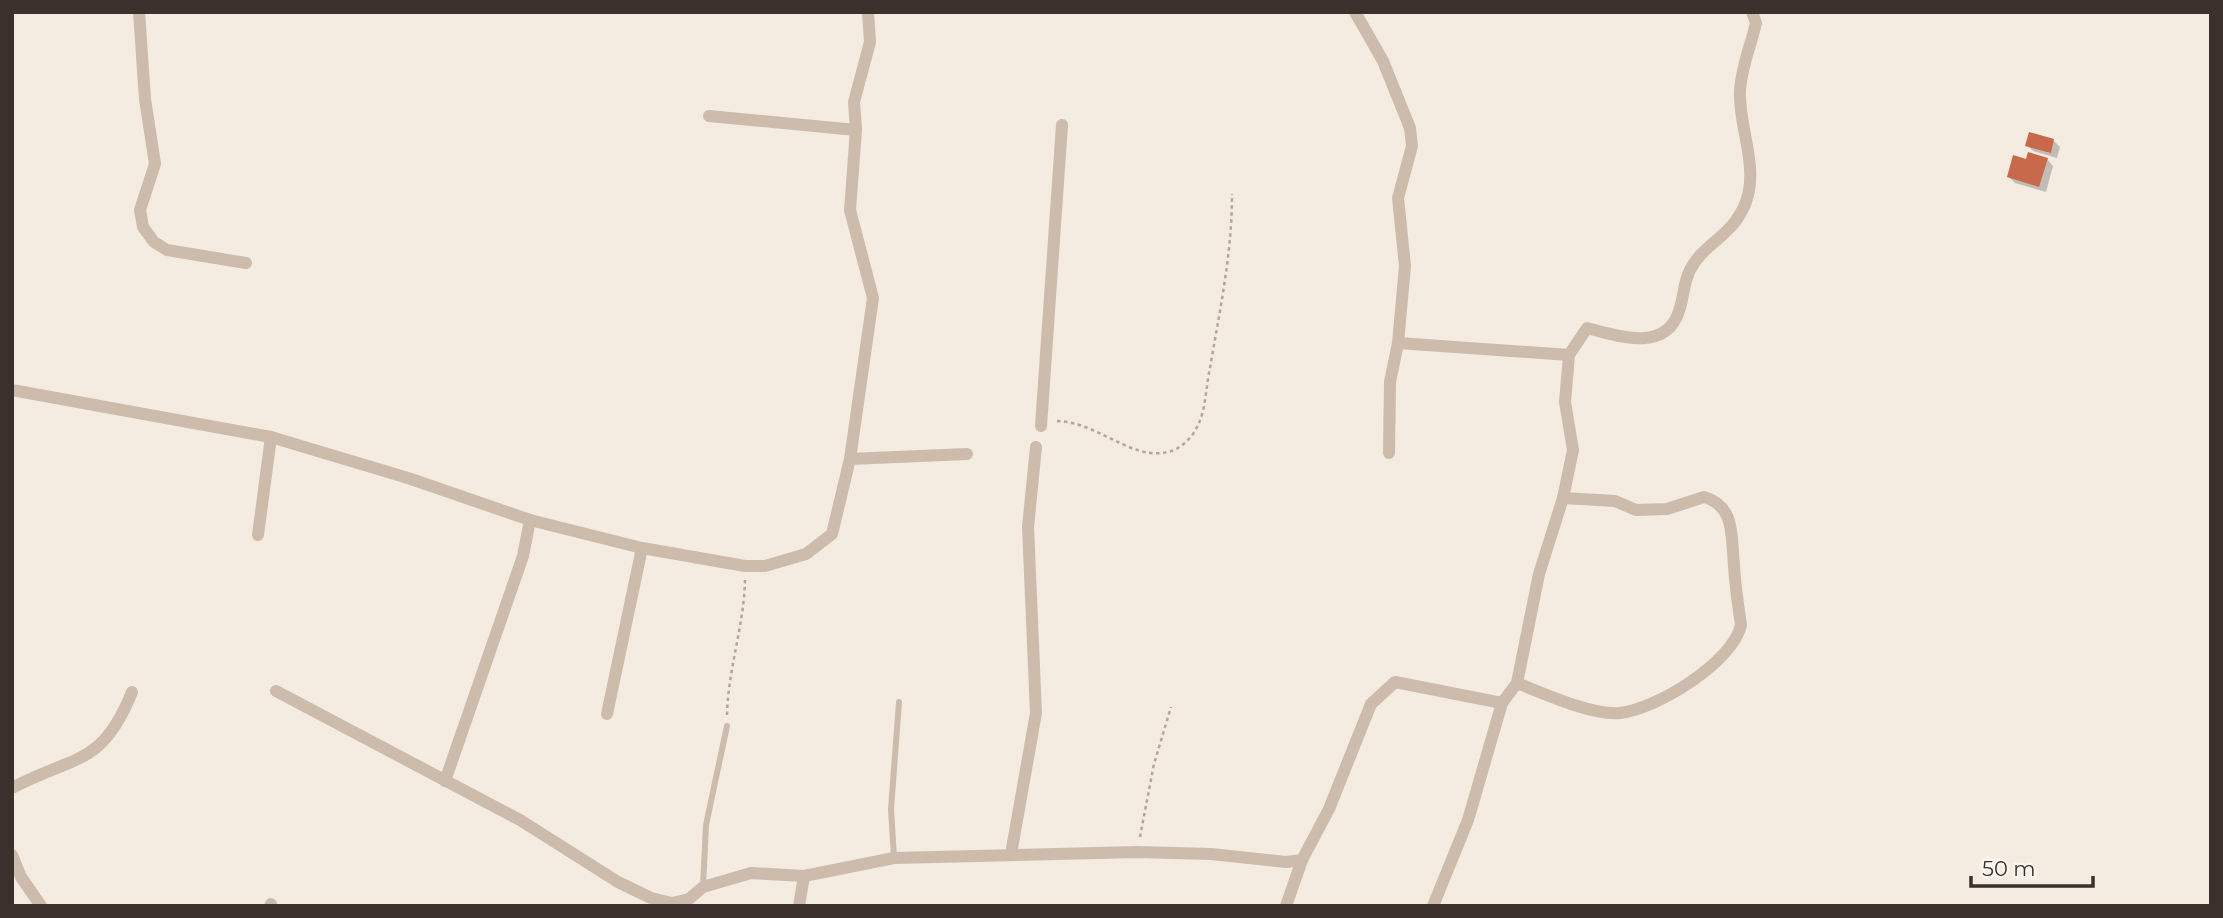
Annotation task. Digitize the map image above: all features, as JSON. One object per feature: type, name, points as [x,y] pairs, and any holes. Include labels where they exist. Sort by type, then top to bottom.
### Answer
[{"type":"street","points":[[139,12],[145,99],[155,164],[140,210],[143,227],[154,242],[167,250],[246,263]]},
{"type":"street","points":[[12,390],[271,437],[408,478],[530,520],[642,548],[745,566],[765,566],[806,554],[832,534],[850,460],[873,298],[850,210],[856,130],[854,102],[870,42],[868,12]]},
{"type":"street","points":[[1355,12],[1383,61],[1410,128],[1412,146],[1398,198],[1405,266],[1398,344],[1390,382],[1390,453]]},
{"type":"street","points":[[1433,906],[1468,820],[1502,703],[1517,683],[1539,574],[1563,498],[1573,450],[1565,402],[1569,355],[1587,328],[1646,340],[1664,333],[1679,312],[1685,280],[1692,265],[1737,221],[1748,197],[1749,160],[1740,93],[1756,23],[1752,12]]},
{"type":"street","points":[[709,116],[856,130]]},
{"type":"street","points":[[1041,426],[1062,125]]},
{"type":"street","points":[[1398,344],[1569,355]]},
{"type":"street","points":[[258,535],[271,437]]},
{"type":"street","points":[[1010,854],[1036,713],[1028,527],[1036,447]]},
{"type":"street","points":[[850,460],[967,454]]},
{"type":"street","points":[[1517,683],[1556,701],[1619,713],[1658,700],[1708,669],[1739,634],[1741,625],[1733,563],[1733,536],[1728,514],[1721,505],[1703,497],[1667,509],[1636,510],[1615,501],[1563,498]]},
{"type":"street","points":[[445,780],[523,556],[530,520]]},
{"type":"street","points":[[607,714],[642,548]]},
{"type":"street","points":[[1286,906],[1302,860],[1329,810],[1371,704],[1395,682],[1502,703]]},
{"type":"street","points":[[276,691],[567,847],[618,882],[651,898],[684,904],[703,887],[751,873],[804,876],[894,859],[1137,852],[1211,854],[1286,862],[1302,860]]},
{"type":"street","points":[[12,788],[69,765],[95,750],[115,727],[132,692]]},
{"type":"street","points":[[12,855],[21,877],[41,906]]},
{"type":"street","points":[[799,906],[804,876]]},
{"type":"lane","points":[[894,859],[891,809],[899,702]]},
{"type":"lane","points":[[703,887],[706,825],[726,726]]},
{"type":"path","points":[[1041,426],[1056,421],[1076,421],[1136,450],[1149,452],[1163,453],[1186,443],[1199,424],[1225,293],[1232,242],[1232,194]]},
{"type":"path","points":[[726,726],[727,683],[744,603],[745,566]]},
{"type":"path","points":[[1137,852],[1154,764],[1171,707]]},
{"type":"building","points":[[2029,132],[2054,139],[2051,153],[2025,146]]},
{"type":"building","points":[[2028,152],[2048,158],[2039,187],[2007,177],[2013,155],[2026,159]]}]
